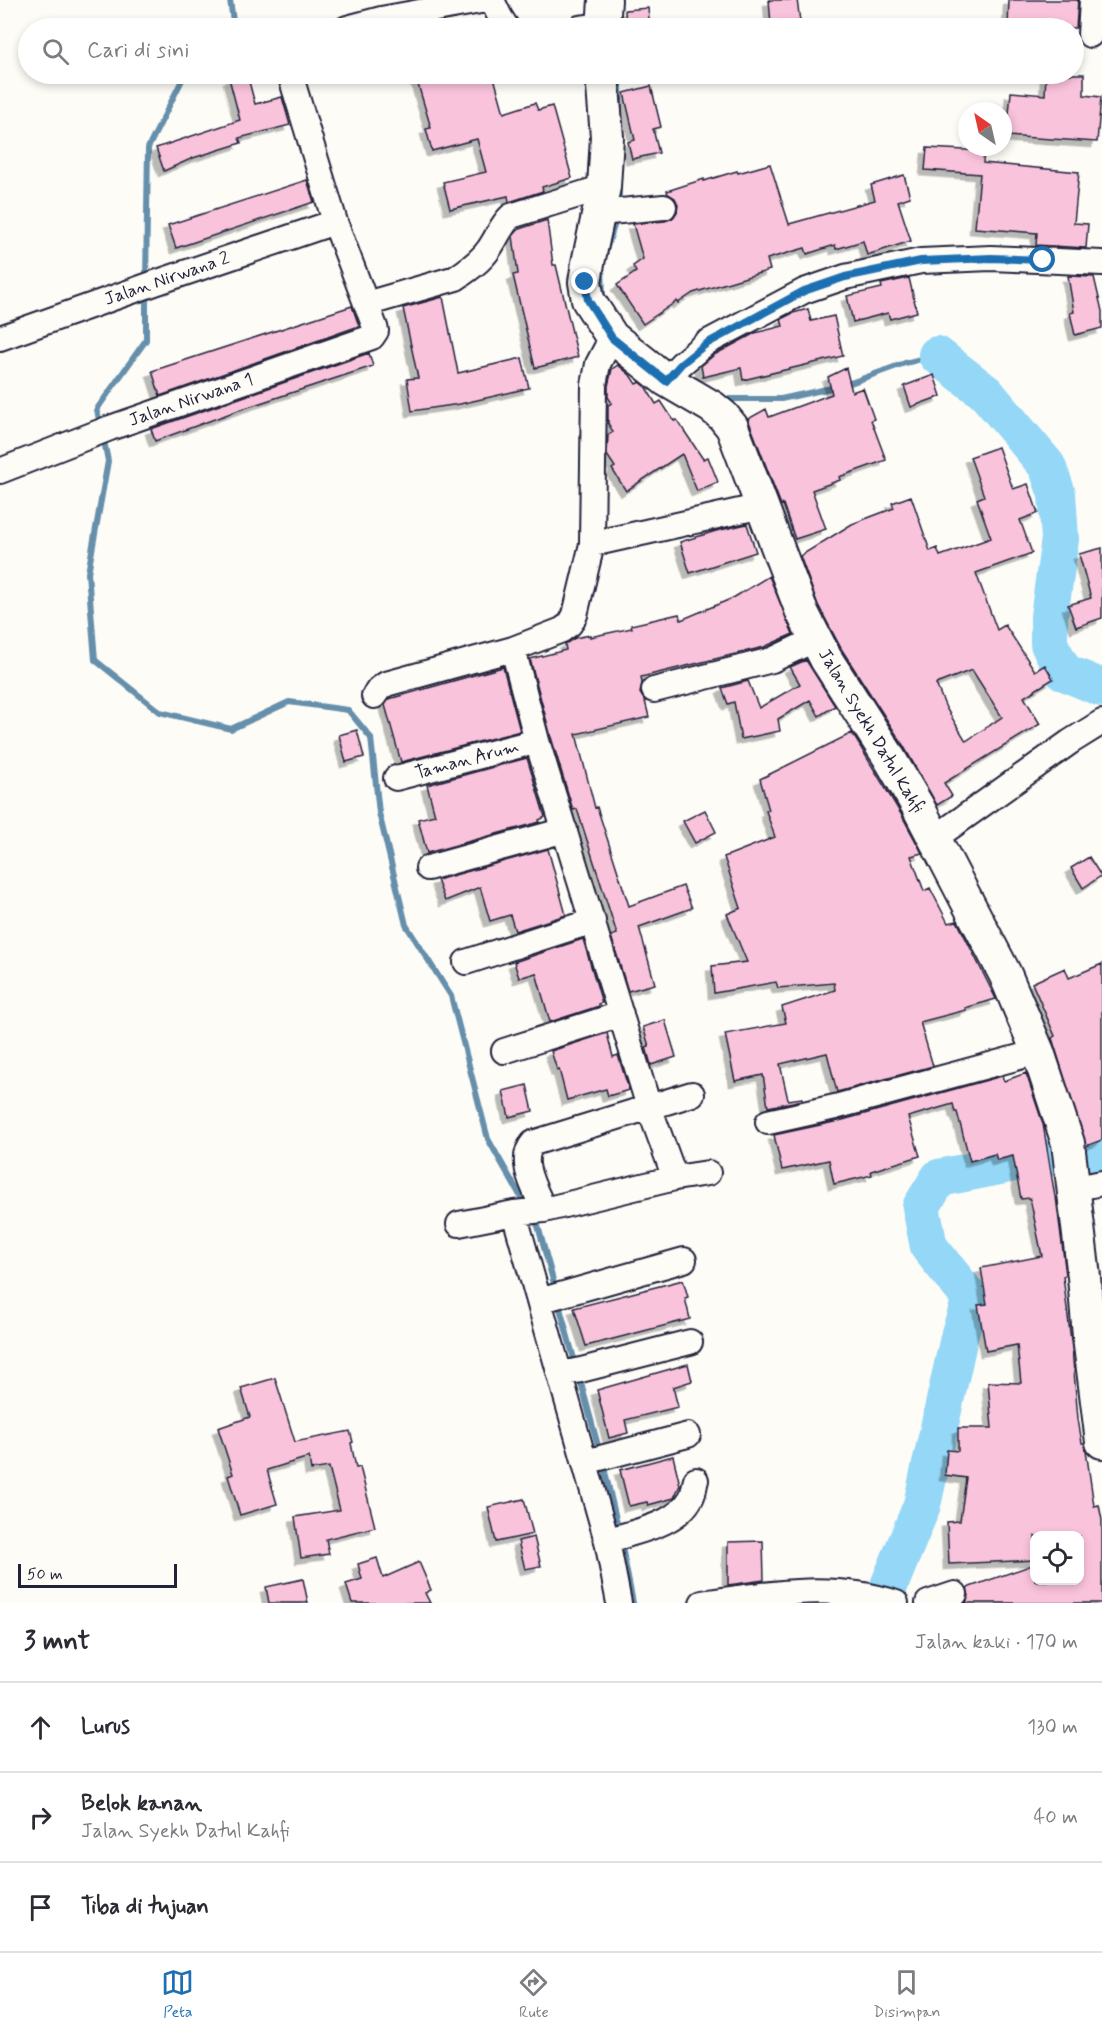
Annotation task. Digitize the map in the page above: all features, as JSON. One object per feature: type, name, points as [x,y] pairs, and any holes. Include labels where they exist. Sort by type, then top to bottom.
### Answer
[{"type":"street","points":[[387,18],[486,0]]},
{"type":"street","points":[[492,0],[501,18]]},
{"type":"street","points":[[1090,35],[1092,0]]},
{"type":"street","points":[[293,84],[334,222],[366,304],[456,278],[488,252],[506,221],[512,216],[611,206],[664,207]]},
{"type":"street","name":"Jalan Syekh Datul Kahfi","points":[[603,84],[611,206],[588,263],[585,282],[588,300],[612,338],[672,374],[723,416],[732,427],[802,612],[826,659],[887,754],[935,838],[1005,974],[1038,1052],[1082,1185],[1102,1442]]},
{"type":"street","name":"Jalan Nirwana 2","points":[[0,338],[334,222]]},
{"type":"street","points":[[672,374],[706,344],[804,291],[845,277],[921,261],[1101,257]]},
{"type":"street","name":"Jalan Nirwana 1","points":[[0,471],[102,431],[372,338],[376,331],[366,304]]},
{"type":"street","points":[[374,696],[379,688],[386,684],[513,649],[562,630],[570,624],[575,615],[592,544],[594,385],[598,364],[612,338]]},
{"type":"street","points":[[592,544],[762,506]]},
{"type":"street","points":[[654,690],[772,660],[816,639]]},
{"type":"street","points":[[513,649],[537,741],[649,1107],[675,1178]]},
{"type":"street","points":[[935,838],[1101,722]]},
{"type":"street","name":"Taman Arum","points":[[396,778],[537,741]]},
{"type":"street","points":[[428,868],[565,831]]},
{"type":"street","points":[[466,962],[593,921]]},
{"type":"street","points":[[504,1052],[621,1014]]},
{"type":"street","points":[[768,1122],[835,1107],[1038,1052]]},
{"type":"street","points":[[619,1603],[615,1538],[599,1458],[570,1372],[528,1212],[528,1150],[533,1143],[692,1094]]},
{"type":"street","points":[[459,1224],[528,1212],[675,1178],[708,1173]]},
{"type":"street","points":[[552,1298],[684,1260]]},
{"type":"street","points":[[570,1372],[690,1342]]},
{"type":"street","points":[[599,1458],[688,1435]]},
{"type":"street","points":[[615,1538],[663,1522],[678,1514],[691,1497],[696,1480]]},
{"type":"street","points":[[702,1603],[778,1592],[827,1590],[865,1594],[889,1601]]},
{"type":"street","points":[[928,1603],[955,1594]]},
{"type":"building","points":[[769,0],[797,0],[800,18],[770,18]]},
{"type":"building","points":[[1009,0],[1078,0],[1077,18],[1008,18]]},
{"type":"building","points":[[648,8],[649,18],[625,18],[625,10]]},
{"type":"building","points":[[231,84],[250,84],[255,104],[282,97],[290,125],[239,138],[241,143],[193,158],[164,171],[156,148],[240,120]]},
{"type":"building","points":[[418,84],[496,84],[504,113],[535,103],[538,110],[552,106],[572,178],[542,187],[543,191],[509,202],[508,196],[450,209],[443,182],[486,172],[477,139],[432,151],[426,129],[431,128]]},
{"type":"building","points":[[1046,84],[1084,84],[1084,95],[1101,97],[1097,142],[1012,136],[1011,92],[1045,95]]},
{"type":"building","points":[[651,86],[661,127],[653,129],[659,153],[632,159],[628,142],[635,140],[624,93]]},
{"type":"building","points":[[927,148],[958,150],[958,156],[984,156],[983,163],[1079,172],[1074,223],[1088,224],[1086,248],[1036,245],[1037,233],[975,228],[980,174],[925,170]]},
{"type":"building","points":[[770,164],[789,224],[875,200],[871,185],[904,175],[910,197],[898,201],[911,241],[867,255],[863,241],[836,249],[835,245],[807,254],[805,248],[767,259],[770,270],[693,293],[643,324],[617,285],[636,272],[633,266],[643,259],[633,224],[673,218],[678,205],[675,198],[667,191],[704,179],[704,181]]},
{"type":"building","points":[[307,180],[314,202],[176,248],[168,225]]},
{"type":"building","points":[[547,220],[553,265],[556,265],[578,357],[535,368],[513,275],[518,274],[513,236],[519,229]]},
{"type":"building","points":[[1068,276],[1094,277],[1102,311],[1102,328],[1075,335],[1070,313],[1074,312]]},
{"type":"building","points":[[909,278],[917,312],[890,319],[888,313],[853,322],[847,296],[882,288],[881,284]]},
{"type":"building","points":[[443,297],[458,373],[522,358],[529,388],[460,404],[412,411],[407,379],[418,378],[403,308]]},
{"type":"building","points":[[352,306],[359,326],[160,396],[152,371]]},
{"type":"building","points":[[808,309],[811,321],[834,316],[843,356],[743,380],[741,368],[703,377],[701,366],[714,355],[755,333],[783,326],[781,319]]},
{"type":"building","points":[[369,353],[373,366],[239,410],[155,441],[151,429]]},
{"type":"building","points":[[618,365],[630,375],[636,384],[640,382],[645,386],[656,404],[661,401],[674,421],[677,420],[703,459],[708,457],[718,482],[697,491],[682,454],[626,491],[612,469],[615,467],[607,455],[608,435],[613,432],[608,423],[608,405],[612,403],[608,397],[608,386],[612,369]]},
{"type":"building","points":[[846,368],[852,392],[863,388],[874,419],[871,420],[886,460],[839,477],[840,480],[812,490],[826,529],[795,539],[748,419],[766,409],[769,417],[832,394],[828,377]]},
{"type":"building","points":[[934,375],[941,396],[911,407],[904,386]]},
{"type":"building","points":[[998,447],[1013,489],[1028,484],[1038,513],[1020,520],[1032,553],[976,573],[997,630],[1005,625],[1035,671],[1045,665],[1053,679],[1024,697],[1040,724],[944,783],[952,796],[937,805],[903,745],[842,650],[818,605],[800,556],[852,524],[894,508],[892,503],[911,496],[930,551],[937,548],[940,556],[991,538],[977,499],[984,496],[970,457]],"holes":[[[972,670],[1002,717],[966,741],[946,708],[936,684]]]},
{"type":"building","points":[[747,524],[756,552],[690,573],[680,542]]},
{"type":"building","points":[[1102,548],[1102,618],[1076,627],[1068,605],[1091,598],[1079,554]]},
{"type":"building","points":[[769,576],[793,634],[764,647],[641,677],[640,693],[645,701],[649,717],[576,734],[595,808],[597,807],[629,906],[683,886],[692,908],[639,927],[655,984],[628,991],[611,936],[617,934],[577,809],[573,810],[530,659],[566,650],[565,644],[575,638],[632,628],[631,625],[679,614],[681,620],[733,598]]},
{"type":"building","points":[[806,660],[835,706],[819,716],[810,700],[778,719],[780,731],[741,739],[734,702],[728,704],[722,688],[748,681],[759,708],[800,684],[790,667]]},
{"type":"building","points":[[503,667],[520,731],[401,762],[385,705],[389,699]]},
{"type":"building","points":[[357,730],[364,757],[346,762],[339,735]]},
{"type":"building","points":[[852,733],[922,853],[911,856],[924,891],[930,888],[948,923],[957,921],[996,999],[965,1008],[966,1010],[920,1022],[933,1066],[837,1092],[827,1053],[780,1064],[788,1100],[802,1098],[803,1100],[768,1107],[763,1075],[735,1081],[725,1034],[786,1023],[782,1007],[835,990],[834,983],[778,988],[776,982],[714,993],[712,966],[747,962],[727,914],[741,908],[724,857],[775,837],[766,811],[769,810],[760,779]]},
{"type":"building","points":[[527,758],[545,817],[539,820],[540,822],[427,853],[418,819],[435,815],[427,785]]},
{"type":"building","points":[[705,810],[716,832],[695,843],[683,821]]},
{"type":"building","points":[[548,849],[566,915],[515,931],[510,915],[490,921],[480,887],[445,901],[437,880]]},
{"type":"building","points":[[1089,857],[1101,876],[1083,888],[1071,868]]},
{"type":"building","points":[[583,939],[602,1003],[550,1022],[536,973],[519,978],[514,962]]},
{"type":"building","points":[[1102,964],[1102,1140],[1086,1146],[1052,1038],[1055,1036],[1032,983],[1065,968],[1069,978]]},
{"type":"building","points":[[665,1020],[676,1057],[651,1065],[646,1047],[649,1046],[643,1027]]},
{"type":"building","points":[[607,1033],[613,1057],[618,1055],[629,1090],[608,1096],[606,1089],[567,1100],[559,1069],[557,1070],[551,1051]]},
{"type":"building","points":[[1026,1073],[1043,1124],[1056,1197],[1066,1275],[1063,1276],[1078,1419],[1082,1443],[1086,1450],[1094,1506],[1099,1505],[1102,1520],[1102,1603],[966,1603],[969,1596],[967,1588],[1030,1566],[1030,1585],[1084,1585],[1084,1531],[1030,1531],[1030,1560],[949,1564],[947,1522],[960,1521],[966,1478],[945,1475],[947,1450],[958,1451],[958,1428],[992,1428],[988,1382],[1021,1383],[1017,1345],[986,1351],[978,1305],[987,1304],[981,1268],[1042,1256],[1030,1198],[1021,1199],[1013,1156],[997,1160],[995,1154],[970,1161],[953,1104],[908,1117],[920,1156],[871,1171],[872,1175],[834,1184],[829,1160],[782,1170],[774,1135],[839,1121],[1002,1076],[1004,1081]]},
{"type":"building","points":[[527,1085],[533,1111],[509,1117],[503,1091]]},
{"type":"building","points":[[683,1280],[688,1297],[685,1298],[690,1319],[586,1346],[574,1308]]},
{"type":"building","points":[[688,1364],[692,1381],[673,1387],[678,1407],[625,1420],[628,1433],[609,1438],[597,1390]]},
{"type":"building","points":[[275,1378],[295,1442],[350,1431],[356,1468],[360,1467],[375,1527],[326,1539],[329,1554],[301,1558],[295,1517],[340,1510],[329,1467],[311,1470],[309,1457],[267,1470],[277,1504],[240,1515],[228,1476],[233,1474],[218,1428],[250,1417],[241,1388]]},
{"type":"building","points":[[673,1456],[680,1485],[674,1498],[648,1505],[647,1502],[629,1506],[620,1470]]},
{"type":"building","points":[[524,1499],[533,1534],[496,1542],[488,1507]]},
{"type":"building","points":[[534,1537],[541,1566],[525,1569],[518,1541]]},
{"type":"building","points":[[763,1541],[764,1580],[728,1585],[728,1542]]},
{"type":"building","points":[[377,1558],[383,1578],[419,1562],[431,1590],[425,1593],[430,1603],[352,1603],[346,1584],[362,1579],[358,1564]]},
{"type":"building","points":[[303,1579],[308,1603],[269,1603],[266,1587]]},
{"type":"waterway","points":[[230,0],[233,18]]},
{"type":"waterway","points":[[146,280],[148,148],[180,84]]},
{"type":"waterway","points":[[620,84],[620,117]]},
{"type":"waterway","points":[[619,178],[619,207]]},
{"type":"waterway","points":[[605,253],[617,217]]},
{"type":"waterway","points":[[602,265],[603,300]]},
{"type":"waterway","points":[[100,426],[97,409],[146,340],[146,293]]},
{"type":"waterway","points":[[722,399],[781,399],[845,385],[905,363],[937,355]]},
{"type":"waterway","points":[[937,355],[986,393],[1047,466],[1057,494],[1060,539],[1049,617],[1049,644],[1064,672],[1102,688]]},
{"type":"waterway","points":[[103,436],[108,461],[88,573],[95,660],[160,712],[231,729],[289,702],[348,710],[371,738],[379,813],[406,925],[451,996],[488,1139],[526,1206]]},
{"type":"waterway","points":[[882,1603],[922,1505],[960,1333],[971,1299],[929,1247],[921,1207],[939,1178],[1102,1149]]},
{"type":"waterway","points":[[533,1218],[538,1226],[556,1291]]},
{"type":"waterway","points":[[558,1301],[576,1366]]},
{"type":"waterway","points":[[579,1376],[600,1453]]},
{"type":"waterway","points":[[603,1463],[619,1532]]},
{"type":"waterway","points":[[621,1542],[633,1603]]},
{"type":"route","points":[[585,282],[588,300],[612,338],[666,381],[681,364],[706,344],[804,291],[845,277],[921,261],[991,258],[1043,260]]}]
